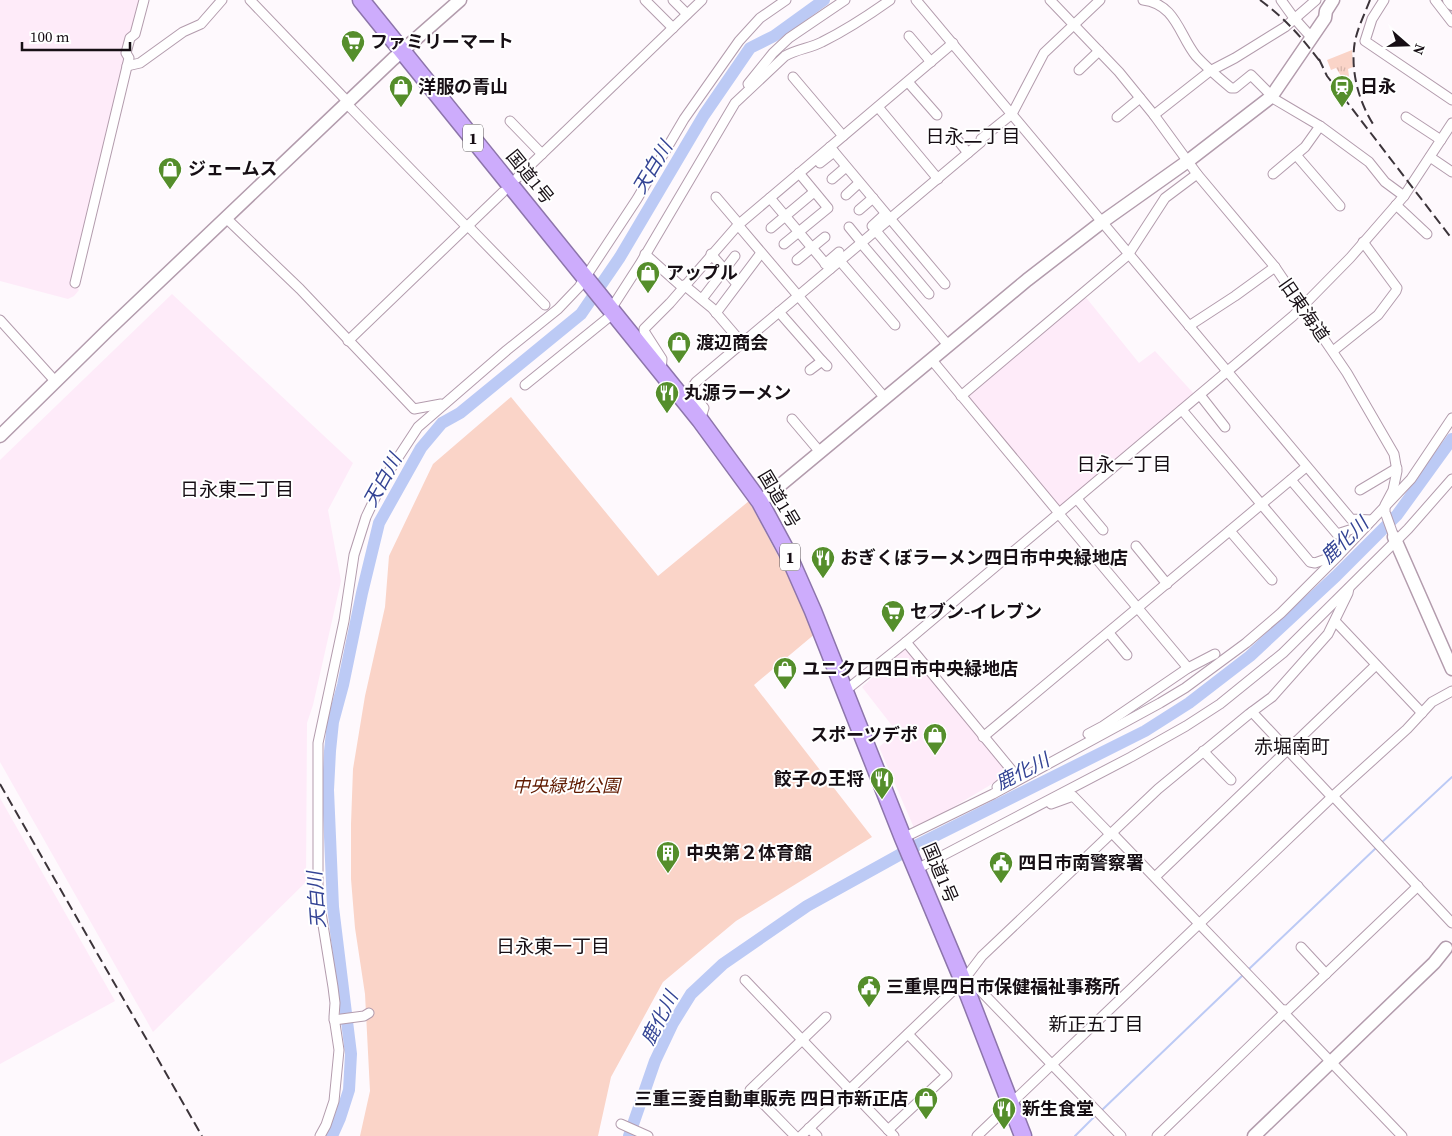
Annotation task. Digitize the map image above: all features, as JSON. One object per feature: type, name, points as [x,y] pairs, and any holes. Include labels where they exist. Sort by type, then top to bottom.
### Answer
[{"type":"highway","name":"国道1号","points":[[361,0],[700,420],[760,502],[788,552],[800,580],[904,840],[963,981],[1023,1136]]},
{"type":"street","points":[[75,283],[129,58],[126,53],[130,38],[135,34],[144,0]]},
{"type":"street","points":[[127,66],[140,63],[183,32],[201,24],[222,0]]},
{"type":"street","points":[[250,0],[544,305]]},
{"type":"street","points":[[0,436],[392,59],[403,52],[460,0]]},
{"type":"street","points":[[645,0],[673,28]]},
{"type":"street","points":[[673,0],[687,14]]},
{"type":"street","points":[[516,178],[702,0]]},
{"type":"street","points":[[320,1136],[330,1114],[336,1089],[339,1050],[333,987],[318,894],[317,759],[319,734],[344,621],[354,554],[366,517],[384,479],[418,427],[507,350],[558,309],[579,287],[637,199],[684,119],[739,42],[760,18],[786,0]]},
{"type":"street","points":[[524,385],[612,311],[713,138],[758,70],[789,38],[845,0]]},
{"type":"street","points":[[740,97],[785,56],[820,43],[890,0]]},
{"type":"street","points":[[916,0],[1351,520],[1370,522]]},
{"type":"street","name":"旧東海道","points":[[1050,0],[1099,51],[1140,98],[1197,174],[1274,267],[1303,306],[1333,351],[1387,440],[1394,454],[1397,468]]},
{"type":"street","points":[[700,420],[704,408],[694,393],[693,386],[798,296],[839,257],[862,243],[874,228],[938,178],[1012,114],[1044,52],[1100,0]]},
{"type":"street","points":[[1143,0],[1152,1],[1167,12],[1180,28],[1187,44],[1195,55],[1210,71],[1233,89],[1251,75],[1271,96],[1320,126],[1369,162],[1385,182],[1404,196]]},
{"type":"street","points":[[1281,0],[1311,37]]},
{"type":"street","points":[[1154,115],[1210,71],[1285,27],[1316,0]]},
{"type":"street","points":[[760,502],[1027,280],[1102,222],[1188,161],[1271,96],[1289,73],[1325,18],[1326,11],[1333,0]]},
{"type":"street","points":[[1384,0],[1372,19],[1364,41],[1452,100]]},
{"type":"street","points":[[1445,2],[1452,22]]},
{"type":"street","points":[[909,36],[931,62]]},
{"type":"street","points":[[820,163],[843,136],[953,44]]},
{"type":"street","points":[[1079,70],[1099,51]]},
{"type":"street","points":[[793,77],[843,136]]},
{"type":"street","points":[[908,82],[937,116]]},
{"type":"street","points":[[1117,117],[1140,98]]},
{"type":"street","points":[[878,107],[938,178]]},
{"type":"street","points":[[1406,117],[1441,140]]},
{"type":"street","points":[[510,121],[542,154]]},
{"type":"street","points":[[845,691],[1059,514],[1303,306],[1404,196],[1452,123]]},
{"type":"street","points":[[1273,174],[1305,147],[1320,126]]},
{"type":"street","points":[[956,138],[968,153]]},
{"type":"street","points":[[832,149],[945,284]]},
{"type":"street","points":[[661,372],[662,359],[644,329],[738,224],[799,173],[832,149]]},
{"type":"street","points":[[1296,155],[1340,206]]},
{"type":"street","points":[[1430,157],[1452,172]]},
{"type":"street","points":[[832,179],[846,167]]},
{"type":"street","points":[[784,244],[828,208],[799,173]]},
{"type":"street","points":[[961,396],[1128,254],[1165,198],[1197,174]]},
{"type":"street","points":[[846,195],[859,183]]},
{"type":"street","points":[[348,341],[503,192]]},
{"type":"street","points":[[771,228],[814,192]]},
{"type":"street","points":[[716,197],[884,398]]},
{"type":"street","points":[[770,198],[828,267]]},
{"type":"street","points":[[859,210],[873,198]]},
{"type":"street","points":[[1396,205],[1427,234]]},
{"type":"street","points":[[226,218],[300,290],[414,409],[444,404]]},
{"type":"street","points":[[848,227],[948,345]]},
{"type":"street","points":[[874,228],[929,294]]},
{"type":"street","points":[[797,260],[825,237]]},
{"type":"street","points":[[1333,351],[1374,319],[1397,288],[1363,242]]},
{"type":"street","points":[[716,313],[761,252]]},
{"type":"street","points":[[646,254],[683,286],[702,299],[742,343]]},
{"type":"street","points":[[711,254],[737,284]]},
{"type":"street","points":[[702,299],[735,256]]},
{"type":"street","points":[[839,257],[895,325]]},
{"type":"street","points":[[1190,326],[1274,267]]},
{"type":"street","points":[[904,293],[918,281]]},
{"type":"street","points":[[779,312],[825,364],[810,370]]},
{"type":"street","points":[[0,320],[56,382]]},
{"type":"street","points":[[931,359],[1188,668]]},
{"type":"street","points":[[1200,395],[1225,427]]},
{"type":"street","points":[[1182,410],[1310,562],[1315,563],[1339,554]]},
{"type":"street","points":[[904,840],[1160,703],[1185,688],[1246,643],[1281,612],[1385,508],[1410,479],[1452,418]]},
{"type":"street","points":[[792,419],[820,452]]},
{"type":"street","points":[[983,738],[1306,467]]},
{"type":"street","points":[[1360,490],[1397,468]]},
{"type":"street","points":[[1397,468],[1393,490],[1385,508],[1395,538],[1452,669]]},
{"type":"street","points":[[917,869],[1138,753],[1220,704],[1283,653],[1395,538],[1426,510],[1452,479]]},
{"type":"street","points":[[1291,480],[1337,534],[1370,522]]},
{"type":"street","points":[[1077,498],[1103,530]]},
{"type":"street","points":[[1230,531],[1272,580]]},
{"type":"street","points":[[1136,546],[1167,584]]},
{"type":"street","points":[[801,1136],[963,981],[982,956],[1158,789],[1283,686],[1328,634],[1348,588]]},
{"type":"street","points":[[1335,621],[1422,713]]},
{"type":"street","points":[[1109,633],[1127,655]]},
{"type":"street","points":[[906,642],[983,738],[1014,773],[998,785],[992,794]]},
{"type":"street","points":[[1088,734],[1104,726],[1188,668],[1215,654]]},
{"type":"street","points":[[1155,877],[1376,665]]},
{"type":"street","points":[[977,1136],[1432,702],[1452,691]]},
{"type":"street","points":[[1252,712],[1452,923]]},
{"type":"street","points":[[1203,751],[1231,780]]},
{"type":"street","points":[[1039,805],[1050,805],[1073,796],[1155,877],[1402,1136]]},
{"type":"street","points":[[1157,1136],[1284,1012],[1418,886]]},
{"type":"street","points":[[1254,1136],[1434,963],[1449,944]]},
{"type":"street","points":[[1301,946],[1326,974]]},
{"type":"street","points":[[745,980],[891,1133],[947,1075],[908,1034]]},
{"type":"street","points":[[963,981],[977,987],[1121,1136]]},
{"type":"street","points":[[336,1019],[367,1014]]},
{"type":"street","points":[[795,1136],[750,1090],[826,1017]]},
{"type":"street","points":[[621,1124],[648,1136]]},
{"type":"street","points":[[809,1128],[817,1136]]},
{"type":"shaded area","points":[[0,0],[140,0],[110,129],[71,280],[79,290],[68,299],[0,281]]},
{"type":"shaded area","points":[[172,294],[353,463],[328,510],[341,581],[313,705],[307,723],[306,882],[153,1032],[0,762],[0,460]]},
{"type":"shaded area","points":[[1084,295],[1139,363],[1155,351],[1195,395],[1058,508],[964,396]]},
{"type":"shaded area","points":[[906,648],[1005,770],[1002,778],[915,830],[879,747],[897,732],[862,687]]},
{"type":"shaded area","points":[[0,798],[115,1001],[0,1064]]},
{"type":"green space","points":[[1352,50],[1353,67],[1348,69],[1350,83],[1347,85],[1336,68],[1331,70],[1327,60]]},
{"type":"green space","name":"中央緑地公園","points":[[511,397],[658,576],[749,501],[807,610],[816,633],[754,685],[872,837],[736,921],[663,982],[611,1077],[598,1136],[360,1136],[370,1091],[365,994],[355,928],[351,879],[353,769],[365,696],[385,607],[389,556],[433,464]]},
{"type":"waterway","name":"天白川","points":[[332,1136],[349,1090],[351,1054],[333,907],[328,790],[330,751],[333,722],[379,523],[421,448],[442,423],[460,413],[581,314],[620,257],[704,115],[750,48],[774,36],[824,0]]},
{"type":"waterway","name":"鹿化川","points":[[629,1136],[655,1061],[673,1023],[691,994],[723,964],[807,906],[919,844],[1145,731],[1189,703],[1250,656],[1336,576],[1397,515],[1452,439]]},
{"type":"waterway","points":[[1381,843],[1452,777]]},
{"type":"waterway","points":[[1249,969],[1377,847]]},
{"type":"waterway","points":[[1101,1111],[1244,974]]},
{"type":"waterway","points":[[1075,1136],[1097,1114]]},
{"type":"railway","points":[[1260,0],[1294,30],[1322,64]]},
{"type":"railway","points":[[1370,0],[1356,36],[1354,62],[1359,95],[1373,124]]},
{"type":"railway","points":[[1319,59],[1327,76],[1452,239]]},
{"type":"railway","points":[[0,784],[202,1136]]},
{"type":"place","name":"ファミリーマート","points":[[353,63]]},
{"type":"place","name":"洋服の青山","points":[[401,108]]},
{"type":"place","name":"日永","points":[[1342,108]]},
{"type":"place","name":"ジェームス","points":[[170,190]]},
{"type":"place","name":"アップル","points":[[648,294]]},
{"type":"place","name":"渡辺商会","points":[[679,364]]},
{"type":"place","name":"丸源ラーメン","points":[[667,414]]},
{"type":"place","name":"おぎくぼラーメン四日市中央緑地店","points":[[823,579]]},
{"type":"place","name":"セブン-イレブン","points":[[893,633]]},
{"type":"place","name":"ユニクロ四日市中央緑地店","points":[[785,690]]},
{"type":"place","name":"スポーツデポ","points":[[935,756]]},
{"type":"place","name":"餃子の王将","points":[[882,800]]},
{"type":"place","name":"中央第２体育館","points":[[668,874]]},
{"type":"place","name":"四日市南警察署","points":[[1001,884]]},
{"type":"place","name":"三重県四日市保健福祉事務所","points":[[869,1008]]},
{"type":"place","name":"三重三菱自動車販売 四日市新正店","points":[[926,1120]]},
{"type":"place","name":"新生食堂","points":[[1004,1130]]},
{"type":"district","name":"日永二丁目","points":[[973,136]]},
{"type":"district","name":"日永一丁目","points":[[1124,464]]},
{"type":"district","name":"日永東二丁目","points":[[237,489]]},
{"type":"district","name":"赤堀南町","points":[[1292,746]]},
{"type":"district","name":"日永東一丁目","points":[[553,946]]},
{"type":"district","name":"新正五丁目","points":[[1096,1024]]}]
